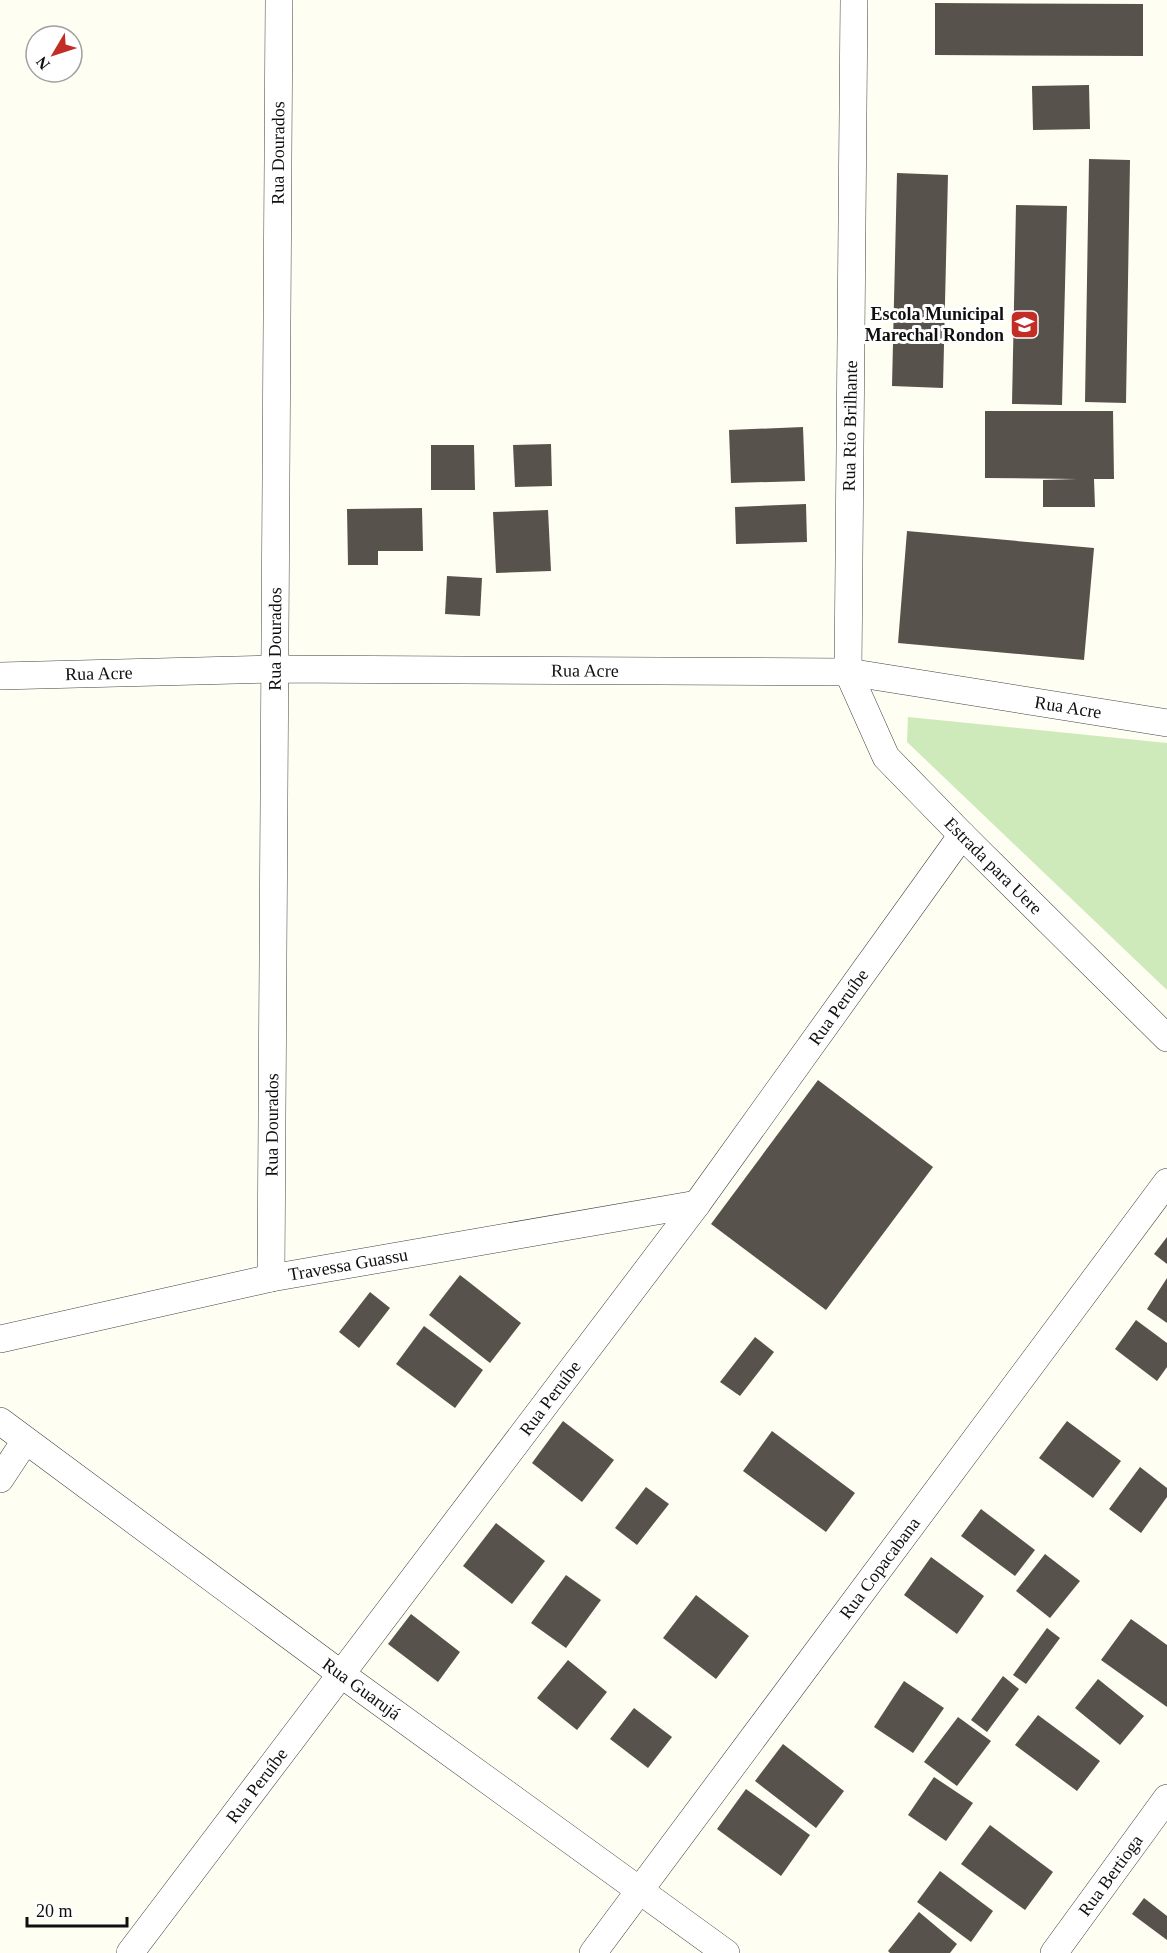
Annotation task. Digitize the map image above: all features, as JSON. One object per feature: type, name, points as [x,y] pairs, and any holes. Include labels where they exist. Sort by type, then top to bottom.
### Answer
[{"type":"street","name":"Rua Dourados","points":[[271,1278],[279,0]]},
{"type":"street","name":"Rua Rio Brilhante","points":[[848,672],[854,0]]},
{"type":"street","name":"Rua Acre","points":[[0,676],[274,669],[848,672],[1167,723]]},
{"type":"street","name":"Estrada para Uere","points":[[848,672],[886,757],[1167,1038]]},
{"type":"street","name":"Rua Peruíbe","points":[[130,1953],[697,1204],[962,835]]},
{"type":"street","name":"Rua Copacabana","points":[[592,1953],[1167,1182]]},
{"type":"street","name":"Travessa Guassu","points":[[0,1338],[271,1278],[697,1204]]},
{"type":"street","name":"Rua Guarujá","points":[[0,1421],[341,1674],[726,1953]]},
{"type":"street","points":[[0,1479],[25,1441]]},
{"type":"street","name":"Rua Bertioga","points":[[1053,1953],[1167,1798]]},
{"type":"green space","points":[[908,717],[1167,743],[1167,990],[907,742]]},
{"type":"building","points":[[935,3],[1143,4],[1143,56],[935,55]]},
{"type":"building","points":[[1089,85],[1090,129],[1033,130],[1032,86]]},
{"type":"building","points":[[1089,159],[1130,160],[1126,403],[1085,402]]},
{"type":"building","points":[[897,173],[948,175],[943,388],[892,386]]},
{"type":"building","points":[[1016,205],[1067,206],[1062,405],[1012,404]]},
{"type":"building","points":[[985,411],[1113,411],[1114,479],[1094,479],[1095,507],[1043,507],[1043,480],[1077,479],[985,478]]},
{"type":"building","points":[[803,427],[805,481],[731,483],[729,430]]},
{"type":"building","points":[[551,444],[552,486],[515,487],[513,445]]},
{"type":"building","points":[[431,445],[474,445],[475,490],[431,490]]},
{"type":"building","points":[[806,504],[807,542],[736,544],[735,507]]},
{"type":"building","points":[[422,508],[423,551],[378,551],[378,565],[348,565],[347,509]]},
{"type":"building","points":[[548,510],[551,571],[496,573],[493,512]]},
{"type":"building","points":[[907,531],[1094,548],[1084,660],[898,643]]},
{"type":"building","points":[[447,576],[482,578],[480,616],[445,614]]},
{"type":"building","points":[[818,1080],[933,1167],[826,1310],[711,1224]]},
{"type":"building","points":[[1167,1237],[1167,1264],[1154,1254]]},
{"type":"building","points":[[460,1275],[521,1323],[490,1363],[429,1315]]},
{"type":"building","points":[[1167,1278],[1167,1323],[1147,1309]]},
{"type":"building","points":[[370,1292],[390,1308],[359,1348],[339,1332]]},
{"type":"building","points":[[1136,1320],[1167,1343],[1167,1367],[1157,1381],[1115,1349]]},
{"type":"building","points":[[424,1326],[483,1370],[455,1408],[396,1364]]},
{"type":"building","points":[[755,1337],[774,1352],[740,1396],[720,1382]]},
{"type":"building","points":[[563,1421],[614,1460],[582,1502],[532,1463]]},
{"type":"building","points":[[1067,1421],[1121,1461],[1093,1498],[1039,1458]]},
{"type":"building","points":[[772,1431],[855,1493],[826,1532],[743,1471]]},
{"type":"building","points":[[1140,1467],[1167,1488],[1167,1497],[1141,1533],[1109,1509]]},
{"type":"building","points":[[646,1487],[669,1504],[637,1545],[615,1528]]},
{"type":"building","points":[[981,1509],[1035,1550],[1015,1576],[961,1536]]},
{"type":"building","points":[[496,1523],[545,1561],[512,1604],[463,1566]]},
{"type":"building","points":[[1045,1554],[1080,1581],[1050,1618],[1016,1591]]},
{"type":"building","points":[[931,1557],[984,1596],[957,1634],[904,1595]]},
{"type":"building","points":[[566,1575],[601,1600],[566,1648],[531,1623]]},
{"type":"building","points":[[696,1595],[749,1636],[716,1679],[663,1638]]},
{"type":"building","points":[[411,1614],[460,1652],[438,1682],[388,1644]]},
{"type":"building","points":[[1131,1619],[1167,1645],[1167,1707],[1101,1660]]},
{"type":"building","points":[[1047,1628],[1060,1638],[1026,1684],[1013,1675]]},
{"type":"building","points":[[568,1660],[607,1692],[577,1730],[537,1698]]},
{"type":"building","points":[[1003,1676],[1019,1689],[987,1732],[971,1720]]},
{"type":"building","points":[[1098,1679],[1144,1716],[1120,1745],[1075,1708]]},
{"type":"building","points":[[904,1681],[944,1708],[913,1753],[874,1727]]},
{"type":"building","points":[[634,1708],[672,1737],[648,1768],[610,1739]]},
{"type":"building","points":[[1038,1715],[1100,1761],[1077,1791],[1015,1745]]},
{"type":"building","points":[[958,1717],[991,1741],[957,1786],[924,1762]]},
{"type":"building","points":[[783,1744],[844,1791],[816,1828],[755,1781]]},
{"type":"building","points":[[934,1777],[973,1803],[946,1841],[908,1815]]},
{"type":"building","points":[[746,1789],[810,1835],[781,1876],[717,1829]]},
{"type":"building","points":[[990,1825],[1053,1872],[1025,1910],[961,1864]]},
{"type":"building","points":[[940,1871],[993,1911],[971,1942],[917,1902]]},
{"type":"building","points":[[1144,1898],[1167,1916],[1167,1940],[1132,1914]]},
{"type":"building","points":[[919,1912],[957,1944],[950,1953],[890,1953],[888,1951]]},
{"type":"place","name":"Escola Municipal Marechal Rondon","points":[[1025,324]]}]
